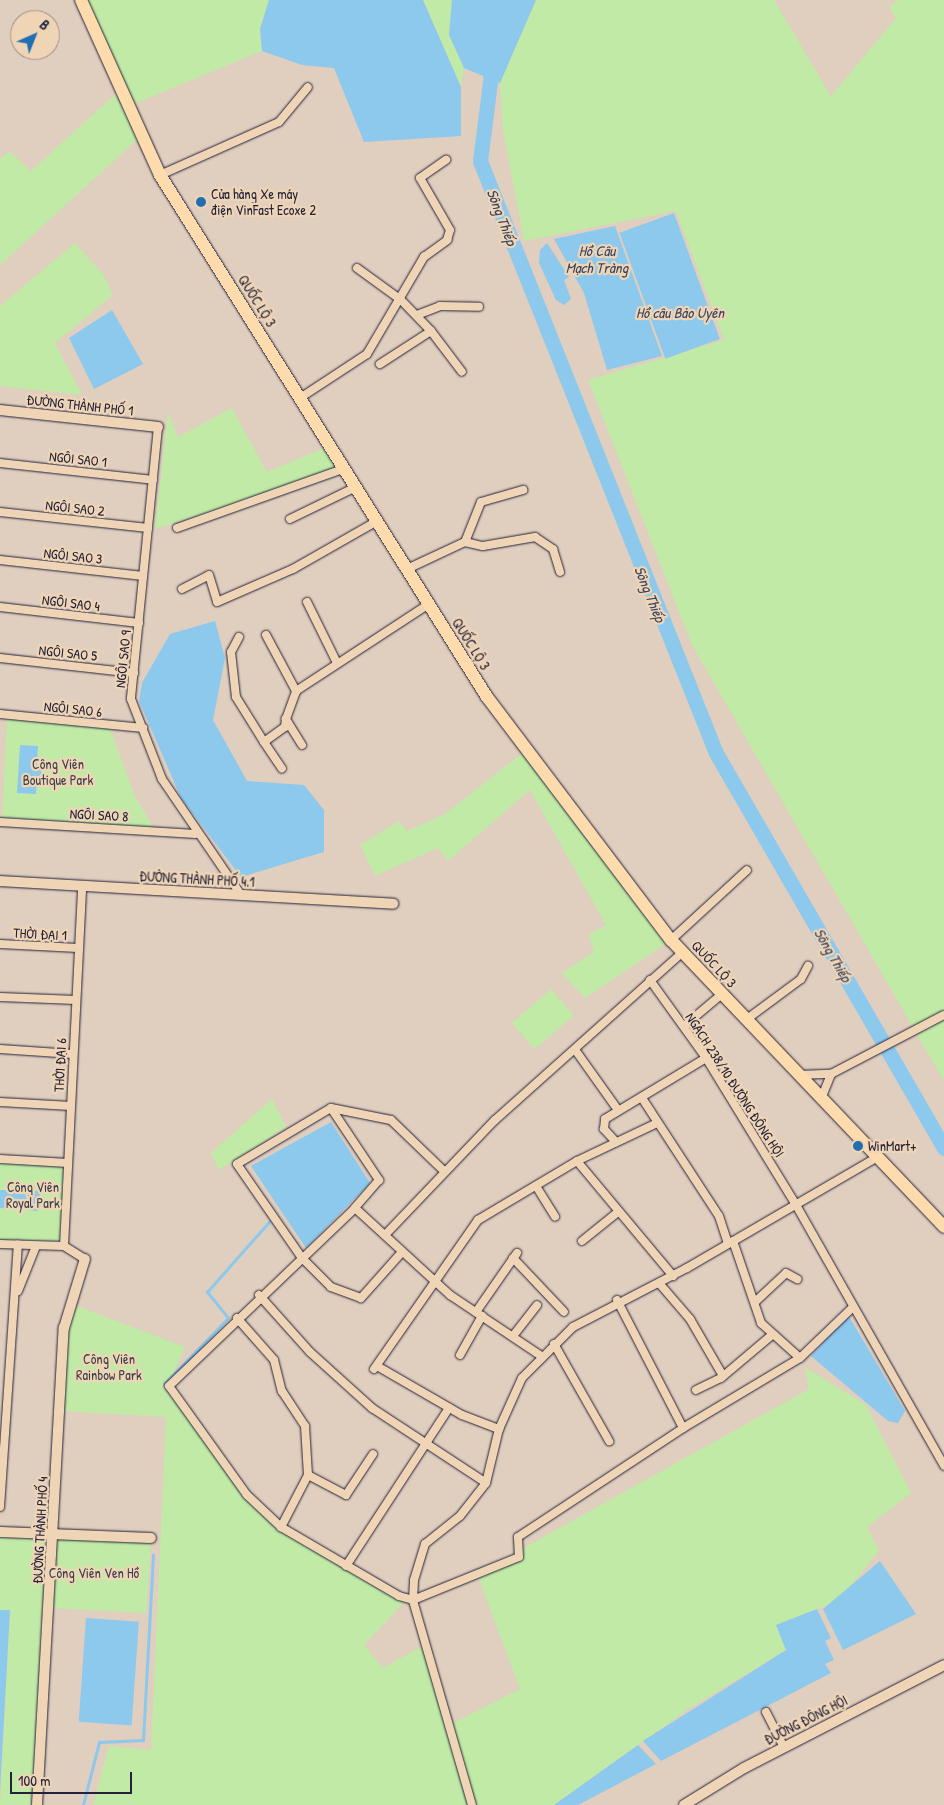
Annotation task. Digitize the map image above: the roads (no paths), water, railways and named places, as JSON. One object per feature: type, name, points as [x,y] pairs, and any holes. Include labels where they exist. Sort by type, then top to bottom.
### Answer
[{"type":"highway","name":"QUỐC LỘ 3","points":[[82,0],[160,175],[487,697],[682,952],[944,1228]]},
{"type":"street","points":[[160,175],[279,122],[308,88]]},
{"type":"street","points":[[300,398],[367,354],[401,300],[424,257],[447,240],[450,230],[420,178],[446,160]]},
{"type":"street","points":[[357,268],[401,300],[417,315],[462,372]]},
{"type":"street","points":[[417,315],[440,306],[479,307]]},
{"type":"street","points":[[380,364],[431,331]]},
{"type":"street","name":"ĐƯỜNG THÀNH PHỐ 1","points":[[0,410],[158,427]]},
{"type":"street","name":"NGÔI SAO 9","points":[[158,427],[131,699],[162,779],[196,834],[241,895]]},
{"type":"street","name":"NGÔI SAO 1","points":[[0,463],[153,480]]},
{"type":"street","points":[[177,528],[343,469]]},
{"type":"street","points":[[290,519],[356,487]]},
{"type":"street","points":[[407,569],[465,542],[472,531],[476,506],[523,490]]},
{"type":"street","name":"NGÔI SAO 2","points":[[0,512],[148,528]]},
{"type":"street","points":[[182,590],[209,576],[217,602],[293,569],[377,521]]},
{"type":"street","points":[[465,542],[483,546],[535,537],[552,549],[560,572]]},
{"type":"street","name":"NGÔI SAO 3","points":[[0,560],[143,576]]},
{"type":"street","points":[[308,602],[337,663]]},
{"type":"street","points":[[264,742],[285,727],[296,691],[429,604]]},
{"type":"street","name":"NGÔI SAO 4","points":[[0,607],[139,623]]},
{"type":"street","points":[[266,635],[296,691]]},
{"type":"street","points":[[239,637],[231,652],[236,697],[282,769]]},
{"type":"street","name":"NGÔI SAO 5","points":[[0,658],[134,673]]},
{"type":"street","name":"NGÔI SAO 6","points":[[0,714],[143,728]]},
{"type":"street","points":[[286,719],[302,745]]},
{"type":"street","name":"NGÔI SAO 8","points":[[0,822],[196,834]]},
{"type":"street","points":[[672,940],[747,870]]},
{"type":"street","name":"ĐƯỜNG THÀNH PHỐ 4.1","points":[[0,881],[393,904]]},
{"type":"street","name":"THỜI ĐẠI 6","points":[[64,1246],[82,886]]},
{"type":"street","name":"THỜI ĐẠI 1","points":[[0,944],[78,948]]},
{"type":"street","points":[[385,1235],[444,1170],[682,952]]},
{"type":"street","points":[[746,1019],[801,979],[808,966]]},
{"type":"street","name":"NGÁCH 238/10 ĐƯỜNG ĐÔNG HỘI","points":[[650,980],[706,1058],[796,1205],[852,1308],[944,1466]]},
{"type":"street","points":[[684,1026],[722,994]]},
{"type":"street","points":[[0,997],[76,1000]]},
{"type":"street","points":[[798,1075],[831,1074],[944,1015]]},
{"type":"street","points":[[0,1049],[73,1054]]},
{"type":"street","points":[[576,1051],[618,1110]]},
{"type":"street","points":[[616,1142],[604,1122],[618,1110],[642,1098],[706,1058]]},
{"type":"street","points":[[821,1099],[831,1074]]},
{"type":"street","points":[[642,1098],[719,1216],[762,1323],[800,1358]]},
{"type":"street","points":[[0,1102],[71,1106]]},
{"type":"street","points":[[402,1252],[361,1298],[331,1288],[302,1258],[237,1164],[331,1108],[391,1120],[444,1170]]},
{"type":"street","points":[[331,1108],[379,1180],[355,1208],[259,1296],[174,1379],[169,1390],[247,1495],[281,1527],[346,1566],[413,1600],[519,1558],[518,1537],[683,1428],[800,1358],[852,1308]]},
{"type":"street","points":[[499,1429],[449,1408],[375,1367],[433,1279],[478,1220],[577,1161],[657,1123]]},
{"type":"street","points":[[472,1805],[413,1600],[417,1560],[425,1544],[460,1516],[486,1483],[499,1429],[522,1378],[541,1356],[573,1327],[618,1300],[673,1276],[876,1158]]},
{"type":"street","points":[[0,1159],[68,1163]]},
{"type":"street","points":[[577,1161],[673,1276]]},
{"type":"street","points":[[536,1186],[555,1216]]},
{"type":"street","points":[[355,1208],[433,1279],[479,1314],[541,1356]]},
{"type":"street","points":[[582,1242],[618,1212]]},
{"type":"street","points":[[0,1244],[64,1246],[84,1259]]},
{"type":"street","points":[[1,1507],[18,1245]]},
{"type":"street","points":[[15,1298],[36,1246]]},
{"type":"street","points":[[460,1354],[479,1314],[515,1256],[564,1312]]},
{"type":"street","name":"ĐƯỜNG THÀNH PHỐ 4","points":[[37,1805],[64,1328],[84,1259]]},
{"type":"street","points":[[755,1302],[786,1273],[797,1279]]},
{"type":"street","points":[[659,1283],[690,1319],[723,1376]]},
{"type":"street","points":[[259,1296],[339,1379],[428,1445],[486,1483]]},
{"type":"street","points":[[618,1300],[683,1428]]},
{"type":"street","points":[[513,1336],[537,1305]]},
{"type":"street","points":[[237,1318],[274,1360],[282,1391],[305,1426],[308,1475],[281,1527]]},
{"type":"street","points":[[696,1390],[723,1376],[772,1334]]},
{"type":"street","points":[[554,1344],[609,1441]]},
{"type":"street","points":[[346,1566],[428,1445],[449,1408]]},
{"type":"street","points":[[308,1475],[346,1495],[374,1454]]},
{"type":"street","points":[[0,1532],[151,1538]]},
{"type":"street","name":"ĐƯỜNG ĐÔNG HỘI","points":[[684,1805],[784,1748],[944,1665]]},
{"type":"street","points":[[766,1712],[784,1748]]},
{"type":"water","points":[[269,0],[423,0],[461,87],[461,136],[364,142],[334,68],[302,65],[262,51],[260,29]]},
{"type":"water","points":[[452,0],[536,0],[500,83],[464,68],[449,35]]},
{"type":"water","name":"Hồ câu Bảo Uyên","points":[[674,213],[720,339],[665,359],[619,233]]},
{"type":"water","name":"Hồ Câu Mạch Tràng","points":[[615,226],[662,356],[607,370],[584,293],[554,239]]},
{"type":"water","points":[[547,243],[569,277],[564,280],[571,299],[564,305],[556,300],[539,263],[540,250]]},
{"type":"water","points":[[112,310],[143,364],[94,389],[69,338]]},
{"type":"water","points":[[215,621],[225,658],[213,720],[247,781],[304,785],[324,810],[324,852],[241,877],[181,798],[139,701],[142,683],[170,634]]},
{"type":"water","points":[[20,745],[38,746],[37,764],[42,773],[37,778],[36,794],[17,793]]},
{"type":"water","points":[[331,1122],[370,1183],[306,1248],[251,1166]]},
{"type":"water","points":[[0,1190],[39,1191],[43,1203],[38,1211],[0,1208]]},
{"type":"water","points":[[848,1315],[905,1411],[898,1423],[888,1421],[811,1356]]},
{"type":"water","points":[[880,1561],[916,1614],[843,1650],[823,1609]]},
{"type":"water","points":[[817,1609],[831,1638],[825,1641],[834,1660],[825,1664],[831,1673],[661,1761],[643,1741],[786,1650],[776,1625]]},
{"type":"water","points":[[0,1610],[10,1610],[0,1791]]},
{"type":"water","points":[[86,1618],[139,1622],[132,1725],[79,1722]]},
{"type":"water","points":[[638,1745],[656,1764],[578,1805],[554,1805]]},
{"type":"waterway","name":"Sông Thiếp","points":[[493,58],[480,161],[716,753],[944,1148]]},
{"type":"waterway","points":[[164,1384],[228,1318],[207,1292],[269,1222]]},
{"type":"waterway","points":[[83,1805],[99,1742],[143,1740],[153,1555]]},
{"type":"place","name":"Cửa hàng Xe máy điện VinFast Ecoxe 2","points":[[201,202]]},
{"type":"place","name":"WinMart+","points":[[858,1146]]},
{"type":"park label","name":"Công Viên Boutique Park","points":[[58,772]]},
{"type":"park label","name":"Công Viên Royal Park","points":[[33,1196]]},
{"type":"park label","name":"Công Viên Rainbow Park","points":[[109,1368]]},
{"type":"park label","name":"Công Viên Ven Hồ","points":[[94,1573]]}]
